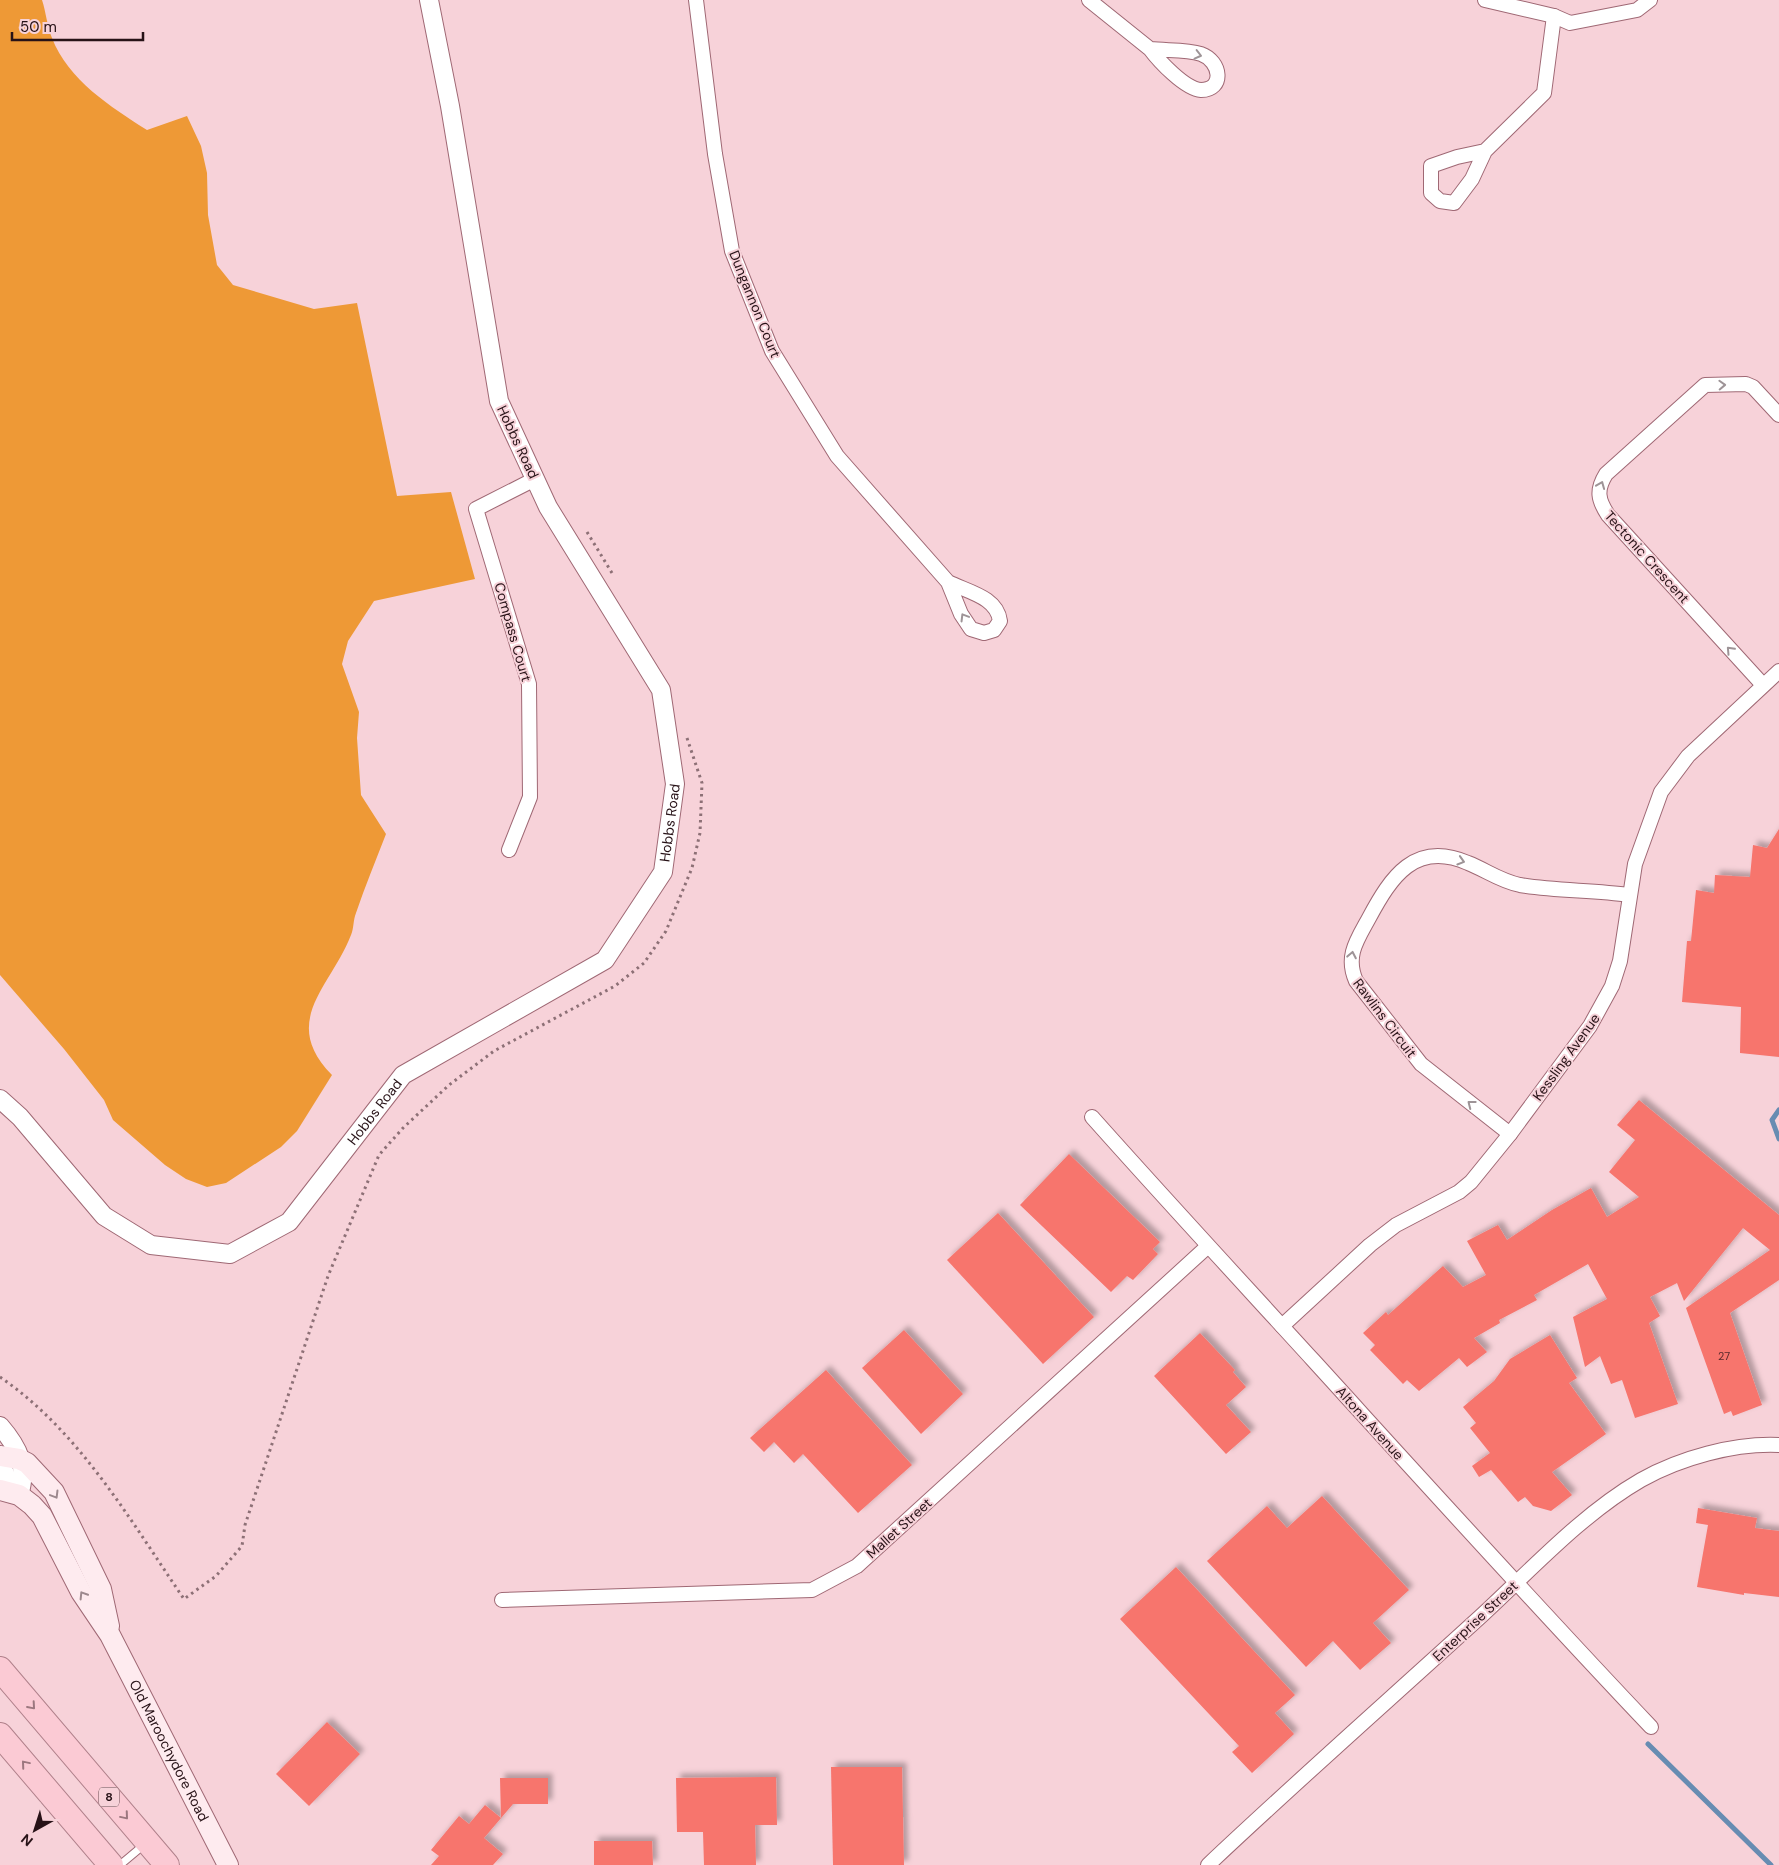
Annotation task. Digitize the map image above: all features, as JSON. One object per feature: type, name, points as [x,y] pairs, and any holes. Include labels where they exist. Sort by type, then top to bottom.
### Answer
[{"type":"highway","name":"8","points":[[0,1669],[167,1865]]},
{"type":"highway","points":[[0,1735],[111,1865]]},
{"type":"main road","points":[[0,1456],[22,1460]]},
{"type":"main road","name":"Old Maroochydore Road","points":[[22,1460],[45,1481],[68,1517],[101,1589],[110,1635]]},
{"type":"main road","name":"Old Maroochydore Road","points":[[9,1492],[32,1505],[42,1516],[81,1592],[110,1635],[228,1865]]},
{"type":"street","name":"Hobbs Road","points":[[0,1099],[20,1117],[104,1216],[151,1245],[230,1254],[290,1222],[403,1075],[605,960],[663,872],[675,784],[661,690],[548,507],[499,401],[450,106],[429,0]]},
{"type":"street","name":"Dungannon Court","points":[[696,0],[715,154],[732,251],[772,351],[836,456],[948,582]]},
{"type":"street","points":[[1089,0],[1150,49]]},
{"type":"street","points":[[1485,0],[1554,16],[1570,23],[1637,10],[1650,0]]},
{"type":"street","points":[[1485,150],[1544,93],[1554,16]]},
{"type":"street","name":"Tectonic Crescent","points":[[1764,685],[1608,515],[1600,503],[1598,494],[1600,484],[1606,474],[1705,385],[1746,384],[1753,387],[1779,415]]},
{"type":"street","name":"Compass Court","points":[[510,850],[530,797],[529,684],[476,509],[535,480]]},
{"type":"street","name":"Kessling Avenue","points":[[1282,1326],[1370,1245],[1396,1225],[1459,1192],[1482,1169],[1510,1134],[1600,1010],[1612,986],[1620,961],[1635,864],[1643,836],[1661,792],[1688,756],[1779,671]]},
{"type":"street","name":"Rawlins Circuit","points":[[1510,1134],[1412,1055],[1356,981],[1351,969],[1353,947],[1389,884],[1409,864],[1424,857],[1438,856],[1461,861],[1493,876],[1522,885],[1629,895]]},
{"type":"street","name":"Altona Avenue","points":[[1092,1117],[1208,1247],[1516,1584],[1651,1727]]},
{"type":"street","name":"Mallet Street","points":[[502,1600],[812,1590],[857,1566],[1208,1247]]},
{"type":"street","name":"Old Maroochydore Road","points":[[0,1426],[18,1448],[24,1474],[9,1492]]},
{"type":"street","name":"Enterprise Street","points":[[1208,1865],[1592,1514],[1641,1480],[1671,1466],[1705,1455],[1737,1448],[1779,1445]]},
{"type":"street","points":[[0,1461],[6,1476],[9,1492]]},
{"type":"lane","points":[[120,1865],[147,1842]]},
{"type":"path","points":[[587,532],[616,581]]},
{"type":"path","points":[[0,1376],[41,1410],[98,1473],[184,1599],[216,1576],[242,1546],[245,1525],[328,1276],[379,1155],[403,1128],[449,1085],[494,1052],[615,986],[644,964],[666,931],[692,868],[700,833],[702,783],[685,732]]},
{"type":"shaded area","points":[[0,0],[42,0],[52,38],[59,53],[69,67],[80,80],[105,102],[147,130],[187,116],[201,146],[207,173],[208,215],[217,265],[233,285],[314,309],[357,303],[397,496],[451,492],[475,579],[374,601],[348,641],[342,664],[359,712],[357,738],[361,795],[386,834],[359,903],[351,935],[314,1004],[309,1021],[310,1038],[317,1056],[332,1075],[297,1131],[281,1147],[226,1183],[207,1187],[186,1179],[165,1165],[113,1120],[104,1100],[64,1049],[0,975]]},
{"type":"building","points":[[1779,829],[1779,1057],[1740,1053],[1741,1007],[1682,1002],[1687,941],[1691,941],[1696,890],[1714,893],[1715,875],[1750,877],[1753,845],[1767,848]]},
{"type":"building","points":[[1639,1100],[1779,1215],[1779,1280],[1730,1313],[1762,1405],[1733,1416],[1731,1411],[1724,1414],[1686,1308],[1770,1250],[1743,1228],[1684,1301],[1677,1283],[1650,1297],[1660,1316],[1649,1323],[1678,1404],[1635,1418],[1622,1380],[1611,1384],[1600,1356],[1585,1367],[1573,1317],[1607,1299],[1588,1264],[1534,1295],[1537,1300],[1499,1320],[1500,1323],[1474,1338],[1487,1352],[1467,1367],[1459,1358],[1419,1391],[1407,1380],[1403,1384],[1370,1350],[1375,1345],[1363,1333],[1386,1312],[1388,1315],[1443,1266],[1463,1287],[1486,1275],[1467,1241],[1498,1225],[1507,1240],[1552,1210],[1591,1188],[1607,1217],[1639,1197],[1609,1172],[1635,1140],[1617,1125]]},
{"type":"building","points":[[1069,1154],[1160,1242],[1153,1249],[1158,1254],[1133,1280],[1127,1276],[1111,1292],[1020,1205]]},
{"type":"building","points":[[998,1213],[1094,1317],[1043,1364],[947,1260]]},
{"type":"building","points":[[904,1330],[963,1394],[921,1434],[862,1368]]},
{"type":"building","points":[[1200,1333],[1235,1370],[1233,1372],[1246,1387],[1226,1405],[1251,1432],[1226,1454],[1154,1376]]},
{"type":"building","points":[[1550,1335],[1577,1378],[1569,1383],[1606,1434],[1552,1472],[1572,1495],[1551,1511],[1533,1506],[1525,1497],[1518,1502],[1491,1470],[1479,1477],[1472,1466],[1490,1453],[1470,1428],[1476,1423],[1463,1407],[1494,1381],[1510,1359]]},
{"type":"building","points":[[826,1370],[912,1465],[858,1513],[803,1454],[794,1463],[774,1442],[764,1452],[750,1438]]},
{"type":"building","points":[[1322,1496],[1409,1590],[1373,1623],[1391,1643],[1360,1670],[1333,1641],[1306,1667],[1207,1561],[1267,1506],[1287,1528]]},
{"type":"building","points":[[1698,1508],[1757,1518],[1755,1528],[1779,1531],[1779,1597],[1744,1593],[1744,1595],[1697,1587],[1708,1525],[1696,1523]]},
{"type":"building","points":[[1176,1567],[1295,1695],[1275,1713],[1294,1734],[1252,1773],[1232,1752],[1239,1746],[1120,1619]]},
{"type":"building","points":[[327,1722],[360,1754],[309,1806],[276,1774]]},
{"type":"building","points":[[831,1767],[902,1767],[904,1865],[833,1865]]},
{"type":"building","points":[[776,1777],[777,1825],[755,1825],[756,1865],[704,1865],[703,1832],[677,1832],[676,1778]]},
{"type":"building","points":[[500,1778],[548,1778],[548,1804],[513,1804],[484,1838],[503,1854],[493,1865],[431,1865],[439,1856],[431,1850],[459,1816],[469,1824],[485,1805],[501,1818]]},
{"type":"building","points":[[594,1841],[652,1841],[653,1865],[594,1865]]},
{"type":"waterway","points":[[1779,1110],[1772,1120],[1779,1139]]},
{"type":"waterway","points":[[1648,1744],[1771,1865]]}]
